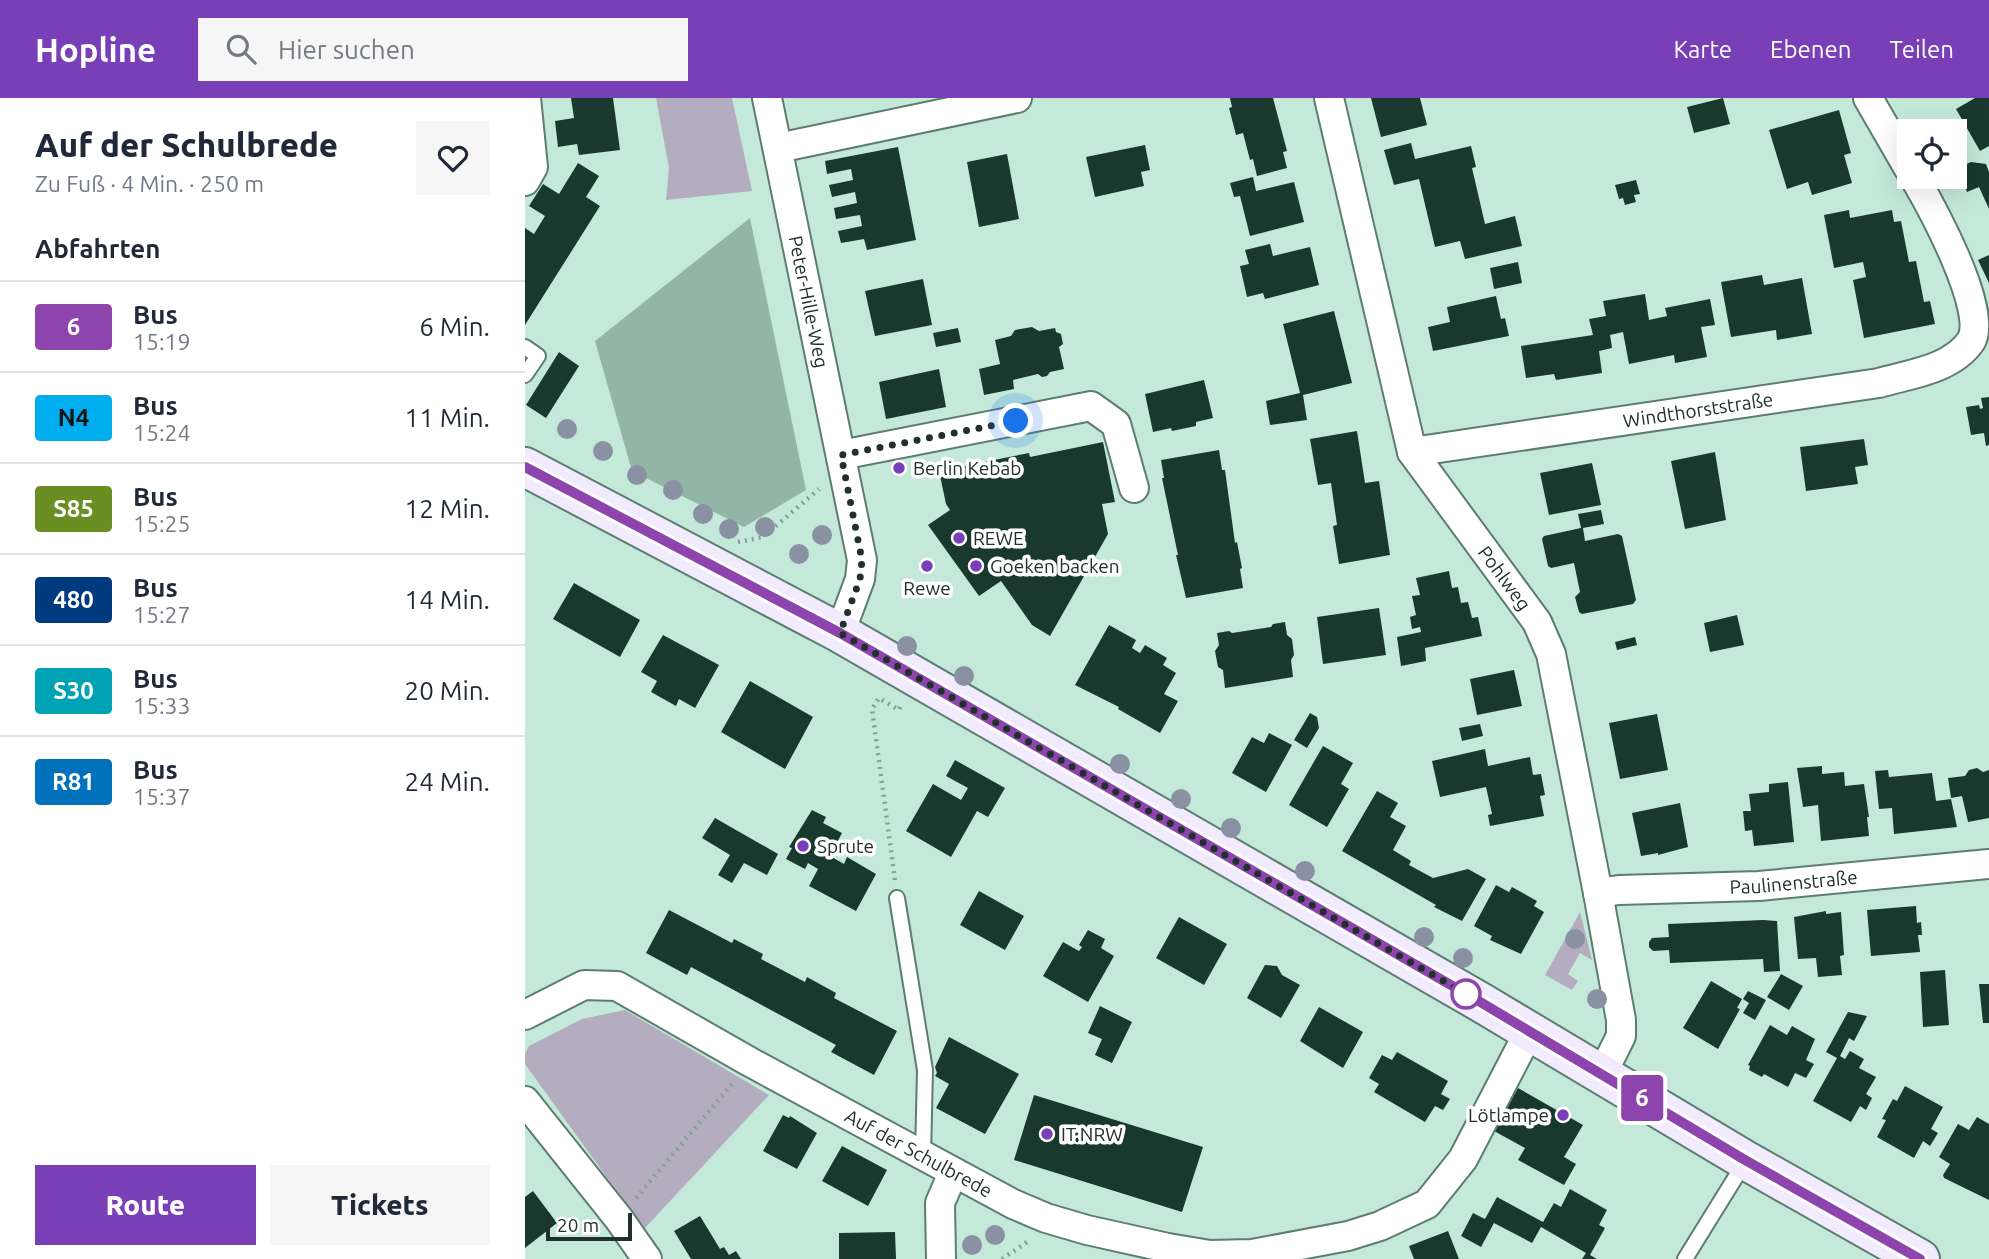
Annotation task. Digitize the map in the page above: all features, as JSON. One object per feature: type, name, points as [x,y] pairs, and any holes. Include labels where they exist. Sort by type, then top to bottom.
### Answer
[{"type":"main road","points":[[525,467],[840,633],[1602,1074],[1745,1160],[1920,1259]]},
{"type":"street","points":[[525,181],[533,167],[526,98]]},
{"type":"street","name":"Peter-Hille-Weg","points":[[767,98],[862,560],[860,579],[840,633]]},
{"type":"street","points":[[778,148],[1017,98]]},
{"type":"street","name":"Pohlweg","points":[[1329,98],[1412,452],[1537,622],[1552,654],[1621,1020],[1621,1036],[1602,1074]]},
{"type":"street","points":[[1868,98],[1897,148]]},
{"type":"street","name":"Windthorststraße","points":[[1412,452],[1879,383],[1940,366],[1972,340],[1977,319],[1964,276],[1921,189]]},
{"type":"street","points":[[843,461],[1091,406],[1116,424],[1134,488]]},
{"type":"street","name":"Paulinenstraße","points":[[1598,893],[1759,886],[1989,864]]},
{"type":"street","name":"Auf der Schulbrede","points":[[525,1015],[584,985],[617,986],[953,1173],[1046,1218],[1187,1252],[1210,1255],[1249,1254],[1348,1236],[1380,1226],[1427,1204],[1463,1159],[1529,1032]]},
{"type":"street","points":[[525,1101],[619,1219],[647,1259]]},
{"type":"street","points":[[941,1259],[940,1203],[953,1173]]},
{"type":"lane","points":[[525,347],[538,356],[525,374]]},
{"type":"lane","points":[[897,898],[925,1070],[923,1156]]},
{"type":"lane","points":[[1685,1259],[1745,1160]]},
{"type":"path","points":[[716,568],[739,541],[763,537],[843,461]]},
{"type":"path","points":[[872,709],[897,898]]},
{"type":"path","points":[[619,1219],[750,1062]]},
{"type":"shaded area","points":[[656,98],[732,98],[752,191],[666,200],[669,168]]},
{"type":"shaded area","points":[[750,218],[806,490],[744,527],[632,471],[595,341]]},
{"type":"shaded area","points":[[1580,912],[1592,960],[1580,953],[1568,974],[1578,981],[1572,990],[1545,975]]},
{"type":"shaded area","points":[[625,1010],[769,1095],[644,1229],[525,1064],[525,1054],[529,1046],[582,1019]]},
{"type":"building","points":[[571,98],[613,98],[620,150],[579,155],[577,144],[558,147],[555,121],[574,118]]},
{"type":"building","points":[[1230,98],[1273,98],[1287,151],[1283,152],[1287,168],[1257,176],[1243,133],[1236,135],[1229,108],[1232,107]]},
{"type":"building","points":[[1371,98],[1420,98],[1427,125],[1381,137]]},
{"type":"building","points":[[1723,98],[1730,124],[1694,133],[1687,107]]},
{"type":"building","points":[[1975,98],[1989,98],[1989,146],[1980,151],[1967,128],[1967,119],[1962,119],[1956,109]]},
{"type":"building","points":[[1839,110],[1851,153],[1844,155],[1852,183],[1812,195],[1808,182],[1787,189],[1769,130]]},
{"type":"building","points":[[1411,143],[1415,159],[1471,146],[1476,167],[1472,168],[1485,224],[1515,216],[1522,246],[1465,259],[1460,241],[1435,247],[1419,179],[1394,185],[1384,150]]},
{"type":"building","points":[[1145,145],[1150,170],[1141,172],[1144,186],[1095,197],[1086,157]]},
{"type":"building","points":[[898,147],[916,240],[867,250],[864,239],[841,243],[838,231],[862,226],[860,215],[836,219],[834,208],[857,203],[855,192],[832,197],[829,185],[853,180],[851,169],[827,174],[825,161]]},
{"type":"building","points":[[1007,154],[1019,219],[979,227],[967,162]]},
{"type":"building","points":[[578,163],[599,176],[586,197],[600,206],[525,325],[525,228],[534,234],[545,216],[529,206],[543,184],[559,194]]},
{"type":"building","points":[[1967,164],[1986,164],[1989,172],[1989,209],[1979,187],[1967,192]]},
{"type":"building","points":[[1253,177],[1256,191],[1294,182],[1304,222],[1250,236],[1240,196],[1234,197],[1230,183]]},
{"type":"building","points":[[1636,180],[1640,194],[1634,195],[1636,202],[1625,205],[1623,198],[1619,199],[1615,185]]},
{"type":"building","points":[[1849,210],[1850,218],[1892,210],[1894,222],[1901,221],[1909,262],[1916,261],[1924,302],[1930,301],[1935,324],[1864,338],[1853,280],[1866,277],[1863,262],[1834,268],[1824,215]]},
{"type":"building","points":[[1270,244],[1273,256],[1310,247],[1319,285],[1265,299],[1263,293],[1247,297],[1240,266],[1249,264],[1245,250]]},
{"type":"building","points":[[1989,255],[1989,283],[1978,260]]},
{"type":"building","points":[[1518,262],[1522,283],[1494,289],[1490,268]]},
{"type":"building","points":[[1762,275],[1764,285],[1802,278],[1812,334],[1777,340],[1776,330],[1731,337],[1721,282]]},
{"type":"building","points":[[923,279],[932,325],[875,336],[865,291]]},
{"type":"building","points":[[1645,294],[1649,320],[1667,316],[1665,308],[1710,299],[1715,325],[1701,327],[1707,357],[1675,363],[1674,355],[1629,364],[1623,332],[1610,335],[1612,348],[1599,351],[1602,373],[1556,380],[1554,374],[1526,378],[1521,346],[1593,335],[1589,319],[1606,316],[1603,301]]},
{"type":"building","points":[[1496,296],[1501,319],[1505,318],[1509,336],[1433,351],[1428,327],[1450,322],[1447,307]]},
{"type":"building","points":[[1334,311],[1352,383],[1303,395],[1307,420],[1270,425],[1266,401],[1300,393],[1283,324]]},
{"type":"building","points":[[1032,327],[1039,331],[1055,328],[1056,332],[1061,334],[1063,344],[1059,347],[1064,369],[1050,372],[1047,376],[1038,374],[1013,380],[1014,389],[984,395],[979,369],[1000,364],[995,340],[1011,336],[1015,330]]},
{"type":"building","points":[[958,328],[961,342],[936,347],[933,333]]},
{"type":"building","points":[[559,352],[579,366],[546,418],[526,405]]},
{"type":"building","points":[[939,369],[946,407],[886,419],[879,382]]},
{"type":"building","points":[[1204,380],[1213,418],[1196,422],[1196,426],[1153,432],[1145,394]]},
{"type":"building","points":[[1989,397],[1989,445],[1986,446],[1984,433],[1971,435],[1966,407],[1979,405],[1980,409],[1983,408],[1981,398]]},
{"type":"building","points":[[1357,431],[1365,483],[1379,481],[1390,555],[1339,564],[1333,526],[1337,525],[1331,483],[1318,485],[1310,439]]},
{"type":"building","points":[[1864,439],[1868,465],[1855,467],[1858,484],[1806,491],[1800,447]]},
{"type":"building","points":[[1103,442],[1115,502],[1102,504],[1108,534],[1050,636],[1032,625],[1001,581],[979,596],[928,525],[950,510],[946,504],[939,471]]},
{"type":"building","points":[[1219,450],[1222,470],[1225,470],[1243,588],[1186,598],[1162,478],[1161,460]]},
{"type":"building","points":[[1715,452],[1726,520],[1685,529],[1671,461]]},
{"type":"building","points":[[1592,463],[1601,505],[1549,515],[1540,473]]},
{"type":"building","points":[[1601,510],[1604,524],[1583,528],[1585,541],[1618,534],[1622,536],[1636,600],[1633,604],[1582,614],[1575,597],[1580,592],[1574,563],[1551,568],[1548,566],[1542,539],[1544,536],[1581,528],[1578,514]]},
{"type":"building","points":[[1449,571],[1452,588],[1458,587],[1461,603],[1468,602],[1472,618],[1478,617],[1482,636],[1425,648],[1426,661],[1401,666],[1397,637],[1421,632],[1420,627],[1412,629],[1410,617],[1416,615],[1412,596],[1420,595],[1416,578]]},
{"type":"building","points":[[574,583],[640,620],[620,657],[553,619]]},
{"type":"building","points":[[1379,608],[1386,655],[1323,664],[1317,617]]},
{"type":"building","points":[[1737,615],[1744,645],[1710,652],[1704,623]]},
{"type":"building","points":[[1285,622],[1287,635],[1292,639],[1293,677],[1225,688],[1223,670],[1218,667],[1215,651],[1219,645],[1217,633],[1271,627],[1273,624]]},
{"type":"building","points":[[1109,625],[1136,640],[1132,648],[1140,653],[1145,645],[1167,658],[1163,665],[1176,673],[1164,694],[1178,701],[1160,733],[1118,709],[1119,707],[1075,685]]},
{"type":"building","points":[[663,635],[719,665],[695,708],[679,699],[676,706],[651,692],[657,681],[641,672]]},
{"type":"building","points":[[1635,637],[1637,645],[1617,650],[1615,642]]},
{"type":"building","points":[[1514,670],[1522,706],[1477,715],[1470,679]]},
{"type":"building","points":[[750,681],[813,717],[785,769],[721,732]]},
{"type":"building","points":[[1310,713],[1317,717],[1319,728],[1307,748],[1294,740]]},
{"type":"building","points":[[1657,714],[1668,770],[1620,779],[1609,723]]},
{"type":"building","points":[[1480,724],[1483,736],[1462,741],[1459,728]]},
{"type":"building","points":[[1269,733],[1292,745],[1266,792],[1232,773],[1252,737],[1264,743]]},
{"type":"building","points":[[1323,746],[1353,763],[1341,784],[1349,789],[1327,827],[1289,805]]},
{"type":"building","points":[[1485,749],[1488,766],[1530,757],[1533,775],[1541,774],[1545,795],[1540,796],[1544,816],[1490,826],[1488,815],[1492,814],[1486,787],[1440,797],[1432,761]]},
{"type":"building","points":[[955,760],[1005,788],[988,817],[977,811],[951,857],[906,831],[933,784],[961,800],[968,788],[946,776]]},
{"type":"building","points":[[1822,766],[1822,774],[1844,772],[1845,786],[1864,784],[1869,836],[1821,841],[1818,805],[1803,807],[1797,768]]},
{"type":"building","points":[[1977,768],[1983,772],[1989,770],[1989,818],[1968,822],[1962,796],[1951,798],[1948,778],[1965,776],[1969,770]]},
{"type":"building","points":[[1888,770],[1889,777],[1932,773],[1936,801],[1951,799],[1957,827],[1894,834],[1892,808],[1879,809],[1875,771]]},
{"type":"building","points":[[1788,782],[1794,842],[1754,846],[1752,830],[1745,831],[1743,811],[1751,811],[1749,794],[1769,792],[1769,784]]},
{"type":"building","points":[[1377,791],[1398,803],[1390,817],[1406,826],[1393,850],[1411,861],[1409,865],[1433,878],[1468,869],[1486,879],[1462,921],[1342,851]]},
{"type":"building","points":[[1680,803],[1688,847],[1658,855],[1641,856],[1632,813]]},
{"type":"building","points":[[812,810],[826,817],[823,823],[842,833],[830,856],[844,864],[847,857],[876,874],[856,911],[809,886],[818,869],[808,863],[805,869],[786,859],[792,848],[789,847]]},
{"type":"building","points":[[715,818],[778,854],[767,875],[744,863],[732,883],[718,875],[730,855],[702,838]]},
{"type":"building","points":[[1496,885],[1509,892],[1512,887],[1537,901],[1534,906],[1544,912],[1521,954],[1490,940],[1492,936],[1474,926]]},
{"type":"building","points":[[979,891],[1024,916],[1005,950],[960,925]]},
{"type":"building","points":[[1916,906],[1917,923],[1921,922],[1922,935],[1918,935],[1920,952],[1871,956],[1867,910]]},
{"type":"building","points":[[669,910],[732,943],[734,939],[763,954],[761,959],[805,982],[807,977],[836,993],[834,998],[897,1031],[874,1075],[831,1052],[836,1045],[691,967],[687,975],[646,953]]},
{"type":"building","points":[[1826,911],[1826,914],[1841,912],[1844,955],[1840,956],[1842,975],[1818,977],[1816,958],[1798,959],[1794,917]]},
{"type":"building","points":[[1179,917],[1227,944],[1204,985],[1156,958]]},
{"type":"building","points":[[1777,921],[1780,971],[1764,972],[1763,959],[1670,963],[1669,950],[1653,951],[1649,947],[1652,938],[1669,937],[1668,924]]},
{"type":"building","points":[[1088,930],[1105,939],[1101,948],[1114,956],[1088,1002],[1043,976],[1063,942],[1079,951],[1082,947],[1079,945]]},
{"type":"building","points":[[1265,965],[1277,966],[1282,975],[1300,985],[1281,1018],[1247,998]]},
{"type":"building","points":[[1945,970],[1949,1025],[1923,1027],[1920,972]]},
{"type":"building","points":[[1781,974],[1803,986],[1789,1010],[1767,997]]},
{"type":"building","points":[[1711,981],[1742,999],[1737,1008],[1740,1009],[1718,1049],[1683,1028]]},
{"type":"building","points":[[1979,984],[1989,984],[1989,1023],[1983,1023]]},
{"type":"building","points":[[1748,991],[1766,1000],[1755,1020],[1743,1013],[1749,1003],[1743,999]]},
{"type":"building","points":[[1100,1006],[1132,1022],[1112,1063],[1095,1055],[1102,1039],[1088,1033]]},
{"type":"building","points":[[1319,1007],[1363,1032],[1343,1068],[1300,1041]]},
{"type":"building","points":[[1848,1012],[1867,1016],[1854,1041],[1849,1038],[1840,1056],[1845,1059],[1850,1051],[1864,1059],[1859,1068],[1876,1077],[1866,1094],[1872,1098],[1866,1110],[1860,1106],[1851,1122],[1813,1101],[1837,1058],[1826,1052]]},
{"type":"building","points":[[1770,1025],[1787,1035],[1792,1026],[1815,1039],[1806,1060],[1814,1064],[1806,1078],[1795,1073],[1788,1087],[1764,1074],[1762,1077],[1749,1070],[1748,1065]]},
{"type":"building","points":[[949,1037],[1019,1074],[985,1134],[936,1108],[949,1084],[935,1076],[935,1067]]},
{"type":"building","points":[[1397,1052],[1448,1081],[1441,1094],[1450,1099],[1443,1110],[1435,1106],[1425,1122],[1374,1092],[1379,1084],[1369,1078],[1382,1055],[1392,1060]]},
{"type":"building","points":[[1905,1086],[1943,1107],[1931,1129],[1938,1133],[1930,1146],[1923,1141],[1914,1158],[1877,1137],[1886,1120],[1882,1119],[1893,1099],[1897,1101]]},
{"type":"building","points":[[1518,1088],[1583,1125],[1564,1157],[1576,1164],[1564,1185],[1518,1160],[1525,1148],[1494,1131]]},
{"type":"building","points":[[1034,1095],[1203,1147],[1182,1212],[1014,1160]]},
{"type":"building","points":[[783,1115],[789,1118],[790,1116],[817,1133],[797,1169],[763,1151]]},
{"type":"building","points":[[1977,1117],[1989,1124],[1989,1200],[1944,1178],[1943,1175],[1950,1164],[1939,1157],[1958,1124],[1969,1130]]},
{"type":"building","points":[[842,1146],[887,1170],[868,1206],[822,1181]]},
{"type":"building","points":[[1570,1189],[1607,1210],[1599,1225],[1605,1228],[1590,1255],[1597,1259],[1582,1259],[1586,1253],[1541,1227],[1532,1243],[1494,1223],[1481,1247],[1461,1236],[1473,1213],[1485,1219],[1497,1197],[1543,1222],[1554,1203],[1561,1207]]},
{"type":"building","points":[[533,1191],[557,1223],[525,1248],[525,1197]]},
{"type":"building","points":[[700,1216],[720,1249],[724,1247],[729,1255],[736,1251],[741,1259],[691,1259],[674,1231]]},
{"type":"building","points":[[1448,1231],[1459,1259],[1414,1259],[1409,1246]]},
{"type":"building","points":[[895,1232],[896,1259],[839,1259],[839,1233]]},
{"type":"bus line","name":"6","points":[[525,467],[840,633],[1482,1003],[1745,1160],[1920,1259]]},
{"type":"place","name":"Berlin Kebab","points":[[899,468]]},
{"type":"place","name":"REWE","points":[[959,538]]},
{"type":"place","name":"Rewe","points":[[927,566]]},
{"type":"place","name":"Goeken backen","points":[[976,566]]},
{"type":"place","name":"Sprute","points":[[803,846]]},
{"type":"place","name":"Lötlampe","points":[[1563,1115]]},
{"type":"place","name":"IT.NRW","points":[[1047,1134]]},
{"type":"route","points":[[1016,421],[841,455],[862,560],[860,579],[840,633],[1466,994]]}]
